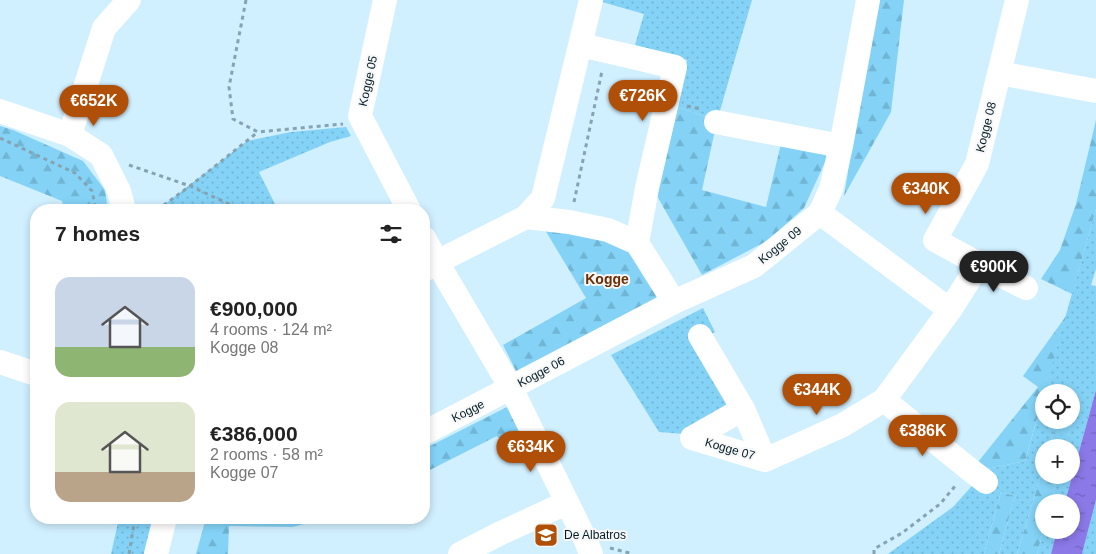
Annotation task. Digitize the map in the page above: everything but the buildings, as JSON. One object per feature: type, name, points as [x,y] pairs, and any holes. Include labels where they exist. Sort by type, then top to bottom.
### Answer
[{"type":"street","points":[[70,135],[104,28],[129,0]]},
{"type":"street","name":"Kogge 05","points":[[385,0],[360,116],[406,204]]},
{"type":"street","points":[[430,266],[526,217],[544,198],[590,0]]},
{"type":"street","name":"Kogge 08","points":[[1017,0],[977,164],[935,240],[1026,288]]},
{"type":"street","name":"Kogge 09","points":[[674,302],[754,266],[820,213],[831,189],[841,146],[867,5]]},
{"type":"street","points":[[580,45],[675,67],[636,242]]},
{"type":"street","points":[[1000,73],[1096,92]]},
{"type":"street","points":[[0,111],[70,135],[101,155],[119,191],[122,204]]},
{"type":"street","points":[[716,122],[841,146]]},
{"type":"street","points":[[820,213],[950,310],[979,264]]},
{"type":"street","points":[[526,217],[569,222],[608,230],[636,242],[674,302]]},
{"type":"street","name":"Kogge 06","points":[[430,266],[511,388],[674,302]]},
{"type":"street","name":"Kogge 07","points":[[743,409],[692,438],[765,460],[843,426],[884,400],[950,310]]},
{"type":"street","name":"Kogge 07","points":[[700,336],[743,409],[765,460]]},
{"type":"street","points":[[0,362],[30,372]]},
{"type":"street","points":[[511,388],[588,548]]},
{"type":"street","name":"Kogge","points":[[430,431],[511,388]]},
{"type":"street","points":[[884,400],[977,476]]},
{"type":"street","points":[[460,554],[501,532],[566,503]]},
{"type":"street","points":[[156,554],[164,524]]},
{"type":"path","points":[[246,0],[228,87],[233,119],[258,132],[340,125],[360,116]]},
{"type":"path","points":[[569,222],[607,51]]},
{"type":"path","points":[[667,102],[712,112],[716,122]]},
{"type":"path","points":[[164,204],[258,132]]},
{"type":"path","points":[[0,138],[75,173],[92,191],[95,204]]},
{"type":"path","points":[[101,155],[190,186],[229,204]]},
{"type":"path","points":[[874,554],[874,549],[902,533],[977,476]]},
{"type":"path","points":[[129,554],[135,524]]},
{"type":"green space","points":[[602,0],[752,0],[717,121],[678,107],[687,60],[635,45],[644,14],[602,2]]},
{"type":"green space","points":[[877,0],[904,0],[891,112],[844,196]]},
{"type":"green space","points":[[678,107],[717,121],[702,190],[766,207],[783,135],[828,145],[826,160],[804,208],[767,241],[702,275],[657,196]]},
{"type":"green space","points":[[1096,120],[1096,209],[1072,294],[1041,279],[1060,250],[1076,204]]},
{"type":"green space","points":[[0,126],[83,161],[105,190],[107,204],[63,204],[62,201],[0,176]]},
{"type":"green space","points":[[346,127],[351,136],[330,142],[259,172],[275,204],[165,204],[247,141],[291,132]]},
{"type":"green space","points":[[559,209],[574,231],[631,242],[659,297],[516,371],[503,345],[586,298],[542,225],[543,219]]},
{"type":"green space","points":[[1096,209],[1096,269],[1091,285],[1096,286],[1096,390],[1080,448],[1080,439],[1067,439],[1070,429],[1080,429],[1080,384],[1046,384]]},
{"type":"green space","points":[[703,308],[715,332],[700,339],[728,405],[684,434],[659,432],[611,355]]},
{"type":"green space","points":[[1066,316],[1047,384],[1035,385],[1023,376]]},
{"type":"green space","points":[[1035,391],[1035,426],[1025,461],[987,469],[978,462]]},
{"type":"green space","points":[[507,407],[527,443],[508,450],[497,436],[430,470],[430,446]]},
{"type":"green space","points":[[1035,426],[1035,429],[1054,429],[1051,439],[1035,439],[1035,484],[1038,484],[1017,554],[999,554],[1015,496],[1001,492],[984,554],[888,554],[953,507],[987,469],[1025,461]]},
{"type":"green space","points":[[1054,429],[1070,429],[1067,439],[1051,439]]},
{"type":"green space","points":[[1038,484],[1056,484],[1053,494],[1035,494]]},
{"type":"green space","points":[[1056,484],[1070,484],[1067,494],[1053,494]]},
{"type":"green space","points":[[1001,492],[1015,496],[999,554],[984,554]]},
{"type":"green space","points":[[1035,495],[1035,539],[1041,539],[1037,554],[1017,554]]},
{"type":"green space","points":[[1096,500],[1096,554],[1082,554]]},
{"type":"green space","points":[[118,524],[154,524],[146,554],[111,554]]},
{"type":"green space","points":[[204,524],[304,524],[293,527],[229,526],[228,554],[196,554]]},
{"type":"green space","points":[[1041,539],[1055,539],[1051,554],[1037,554]]},
{"type":"water","points":[[1096,390],[1096,500],[1082,554],[1051,554],[1055,539],[1080,539],[1080,494],[1067,494],[1070,484],[1080,484],[1080,448]]},
{"type":"place","name":"De Albatros","points":[[546,535]]},
{"type":"district","name":"Kogge","points":[[607,279]]}]
